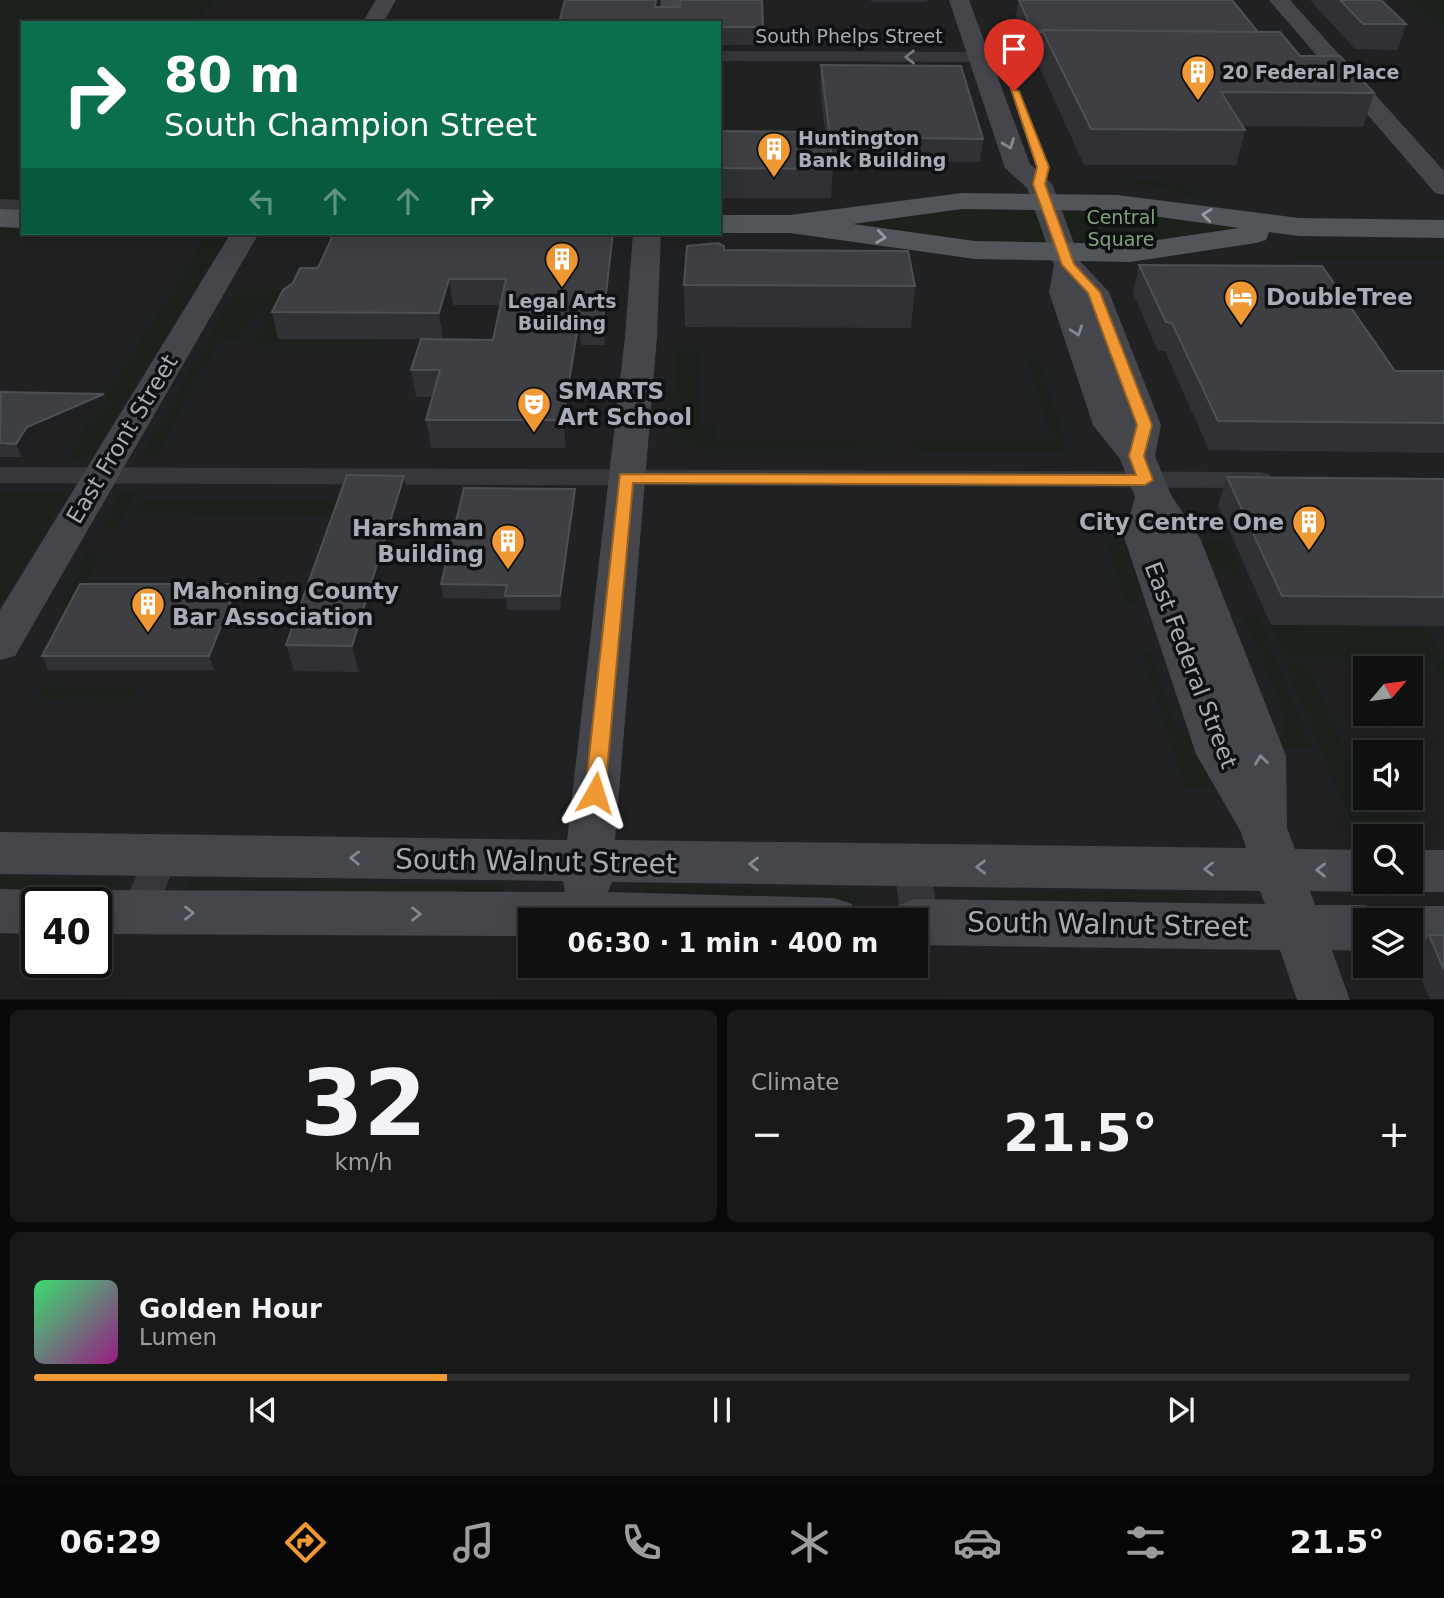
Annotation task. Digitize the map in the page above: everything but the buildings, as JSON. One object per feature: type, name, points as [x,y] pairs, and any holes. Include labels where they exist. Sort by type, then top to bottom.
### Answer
[{"type":"main road","points":[[721,224],[790,224],[1042,193],[1299,227],[1444,229]]},
{"type":"main road","points":[[0,219],[21,219]]},
{"type":"main road","points":[[790,224],[975,250],[1066,259],[1130,253],[1299,227]]},
{"type":"street","points":[[373,21],[386,0]]},
{"type":"street","points":[[668,21],[671,0]]},
{"type":"street","points":[[959,0],[999,52],[1018,168],[1042,193]]},
{"type":"street","points":[[1279,0],[1444,187]]},
{"type":"street","points":[[999,52],[1095,56]]},
{"type":"street","name":"South Phelps Street","points":[[721,56],[999,52]]},
{"type":"street","name":"East Federal Street","points":[[1042,193],[1066,259],[1064,292],[1110,425],[1181,538],[1263,756],[1270,848],[1324,999]]},
{"type":"street","points":[[0,205],[21,206]]},
{"type":"street","name":"East Front Street","points":[[0,645],[244,235]]},
{"type":"street","points":[[585,908],[641,337],[647,235]]},
{"type":"street","points":[[0,475],[1282,480]]},
{"type":"street","name":"South Walnut Street","points":[[0,853],[911,866],[1270,848],[1353,868]]},
{"type":"street","points":[[117,912],[162,855]]},
{"type":"street","name":"South Walnut Street","points":[[911,866],[915,908]]},
{"type":"street","points":[[1423,871],[1444,871]]},
{"type":"street","points":[[0,911],[21,912]]},
{"type":"street","points":[[117,912],[518,914]]},
{"type":"street","name":"South Walnut Street","points":[[928,923],[1353,928]]},
{"type":"street","points":[[1423,929],[1444,929]]},
{"type":"shaded area","points":[[214,0],[1444,0],[1444,999],[0,999],[0,239],[36,239],[40,235],[721,235],[721,21],[195,21]]},
{"type":"green space","points":[[0,0],[214,0],[195,21],[21,21],[21,235],[40,235],[36,239],[0,239]]},
{"type":"green space","points":[[1405,0],[1444,0],[1444,25],[1436,24]]},
{"type":"green space","points":[[1135,179],[1189,186],[1209,199],[1203,200],[1173,189],[1129,182]]},
{"type":"green space","name":"Central Square","points":[[962,201],[1117,203],[1299,227],[1130,253],[975,250],[790,224]]},
{"type":"green space","points":[[204,240],[224,240],[90,458],[66,459]]},
{"type":"green space","points":[[1294,255],[1444,255],[1444,259],[1297,259]]},
{"type":"green space","points":[[236,290],[282,290],[275,303],[255,315],[242,338],[220,339],[156,456],[142,456]]},
{"type":"green space","points":[[287,306],[379,339],[377,345],[252,345],[267,318]]},
{"type":"green space","points":[[699,346],[698,424],[715,424],[715,441],[889,442],[891,449],[707,450],[686,443],[673,433],[677,347]]},
{"type":"green space","points":[[1026,356],[1037,356],[1068,451],[915,451],[913,440],[1052,440]]},
{"type":"green space","points":[[0,491],[69,491],[0,604]]},
{"type":"green space","points":[[121,492],[136,492],[116,529],[100,528]]},
{"type":"green space","points":[[142,500],[353,500],[347,515],[135,514]]},
{"type":"green space","points":[[1197,540],[1228,540],[1242,576],[1226,573],[1214,566]]},
{"type":"green space","points":[[1107,542],[1130,542],[1144,584],[1135,603],[1126,603]]},
{"type":"green space","points":[[87,553],[102,554],[72,608],[61,608]]},
{"type":"green space","points":[[1244,616],[1258,616],[1313,749],[1280,749],[1286,718]]},
{"type":"green space","points":[[1271,625],[1425,626],[1444,661],[1444,680],[1432,659],[1423,659],[1423,656],[1285,657]]},
{"type":"green space","points":[[1142,653],[1151,653],[1174,721],[1203,756],[1214,789],[1186,789]]},
{"type":"green space","points":[[1284,661],[1307,662],[1353,770],[1353,810],[1372,810],[1375,815],[1419,816],[1422,821],[1351,821]]},
{"type":"green space","points":[[41,687],[136,688],[129,702],[33,701]]},
{"type":"green space","points":[[0,878],[115,880],[112,888],[0,888]]},
{"type":"green space","points":[[191,880],[504,885],[501,896],[187,892]]},
{"type":"green space","points":[[647,885],[850,890],[850,901],[646,896]]},
{"type":"green space","points":[[985,890],[1185,893],[1189,907],[987,904]]},
{"type":"place","name":"20 Federal Place","points":[[1198,102]]},
{"type":"place","name":"Huntington Bank Building","points":[[774,179]]},
{"type":"place","name":"Legal Arts Building","points":[[562,289]]},
{"type":"place","name":"DoubleTree","points":[[1241,327]]},
{"type":"place","name":"SMARTS Art School","points":[[534,434]]},
{"type":"place","name":"City Centre One","points":[[1309,552]]},
{"type":"place","name":"Harshman Building","points":[[508,571]]},
{"type":"place","name":"Mahoning County Bar Association","points":[[148,634]]},
{"type":"route","points":[[595,793],[625,478],[1145,480],[1137,456],[1144,425],[1094,292],[1069,265],[1039,184],[1043,167],[1014,91]]}]
